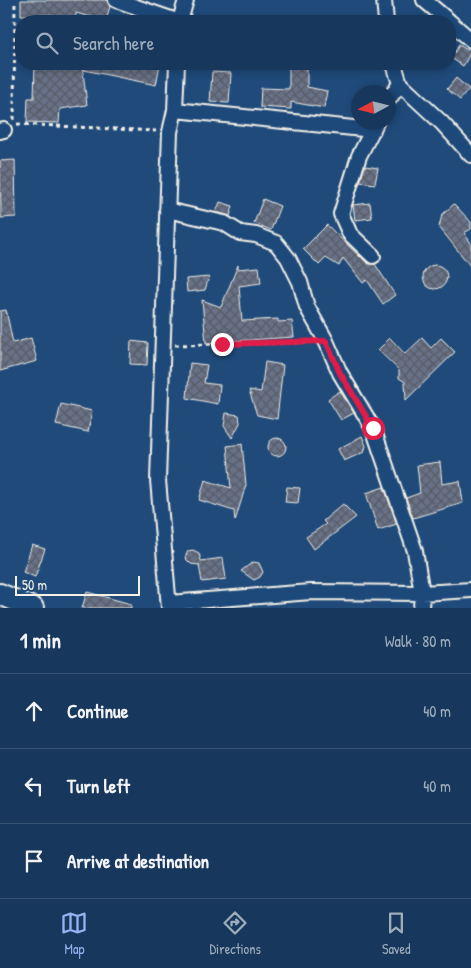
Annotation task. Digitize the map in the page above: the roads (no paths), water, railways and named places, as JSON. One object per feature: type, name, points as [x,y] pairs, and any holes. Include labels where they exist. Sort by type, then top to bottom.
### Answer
[{"type":"main road","points":[[0,594],[33,608]]},
{"type":"street","points":[[116,0],[160,15]]},
{"type":"street","points":[[180,15],[186,0]]},
{"type":"street","points":[[384,0],[385,15]]},
{"type":"street","points":[[424,0],[443,15]]},
{"type":"street","points":[[456,26],[471,40]]},
{"type":"street","points":[[177,70],[174,110],[170,132],[158,480],[169,605],[311,592],[422,593],[471,590]]},
{"type":"street","points":[[396,70],[400,84],[442,123],[471,155]]},
{"type":"street","points":[[396,89],[400,84]]},
{"type":"street","points":[[174,110],[351,124]]},
{"type":"street","points":[[372,130],[359,156],[341,214],[350,234],[373,256]]},
{"type":"street","points":[[167,210],[224,224],[240,233],[256,235],[276,243],[288,258],[300,282],[307,307],[326,341],[340,373],[373,428],[415,551],[422,593],[421,608]]}]
